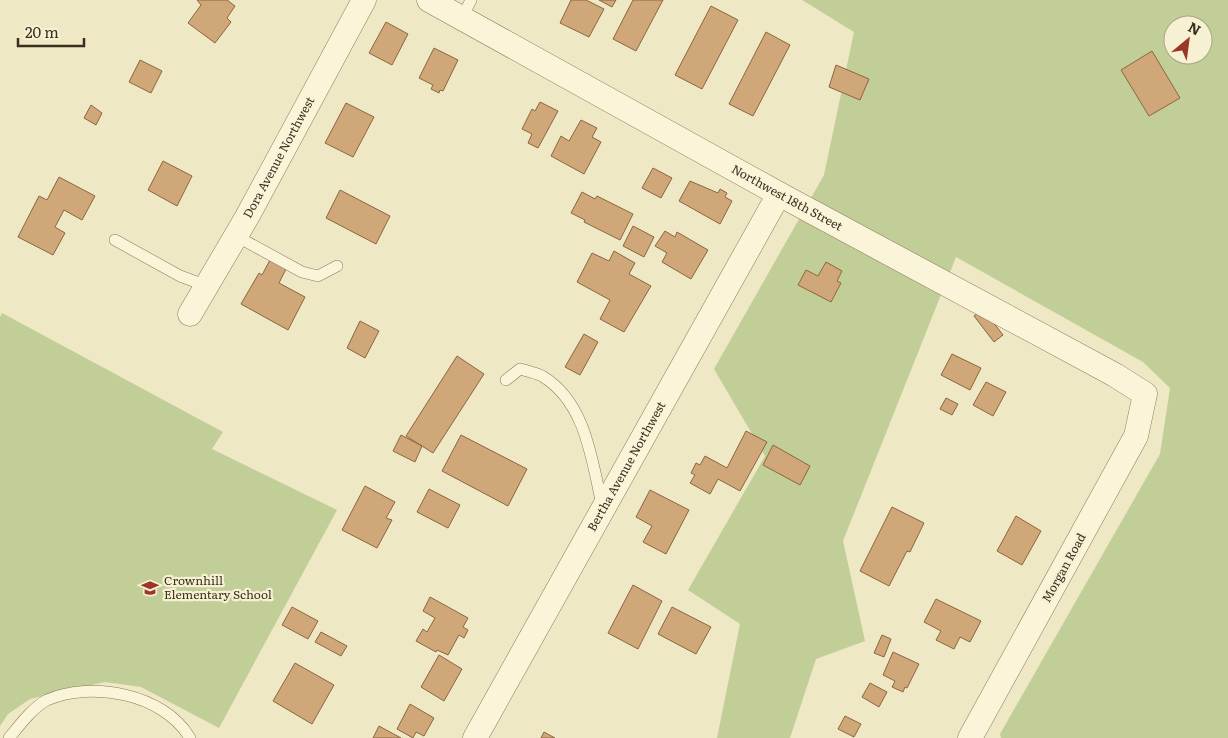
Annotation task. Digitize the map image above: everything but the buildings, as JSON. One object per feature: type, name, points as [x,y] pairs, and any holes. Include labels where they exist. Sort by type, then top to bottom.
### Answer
[{"type":"street","name":"Dora Avenue Northwest","points":[[190,314],[236,236],[364,0]]},
{"type":"street","name":"Northwest 18th Street","points":[[429,0],[466,9],[779,194],[1115,374],[1145,394]]},
{"type":"street","name":"Bertha Avenue Northwest","points":[[475,738],[779,194]]},
{"type":"street","name":"Morgan Road","points":[[970,738],[1136,436],[1145,394]]},
{"type":"lane","points":[[236,236],[302,272],[318,276],[337,266]]},
{"type":"lane","points":[[115,240],[180,276],[207,286]]},
{"type":"lane","points":[[506,380],[520,369],[541,376],[562,392],[577,416],[588,447],[603,510]]},
{"type":"lane","points":[[9,738],[46,701],[95,691],[133,697],[162,711],[185,730],[190,738]]},
{"type":"green space","points":[[802,0],[1228,0],[1228,738],[1001,738],[1000,734],[1160,454],[1170,388],[1143,362],[956,257],[843,541],[865,641],[816,659],[790,738],[717,738],[740,624],[688,590],[765,456],[714,369],[824,175],[854,32]]},
{"type":"green space","name":"Crownhill Elementary School","points":[[2,313],[223,432],[212,449],[337,510],[219,728],[141,687],[105,682],[30,699],[8,714],[0,726],[0,317]]},
{"type":"place","name":"Crownhill Elementary School","points":[[150,588]]}]
